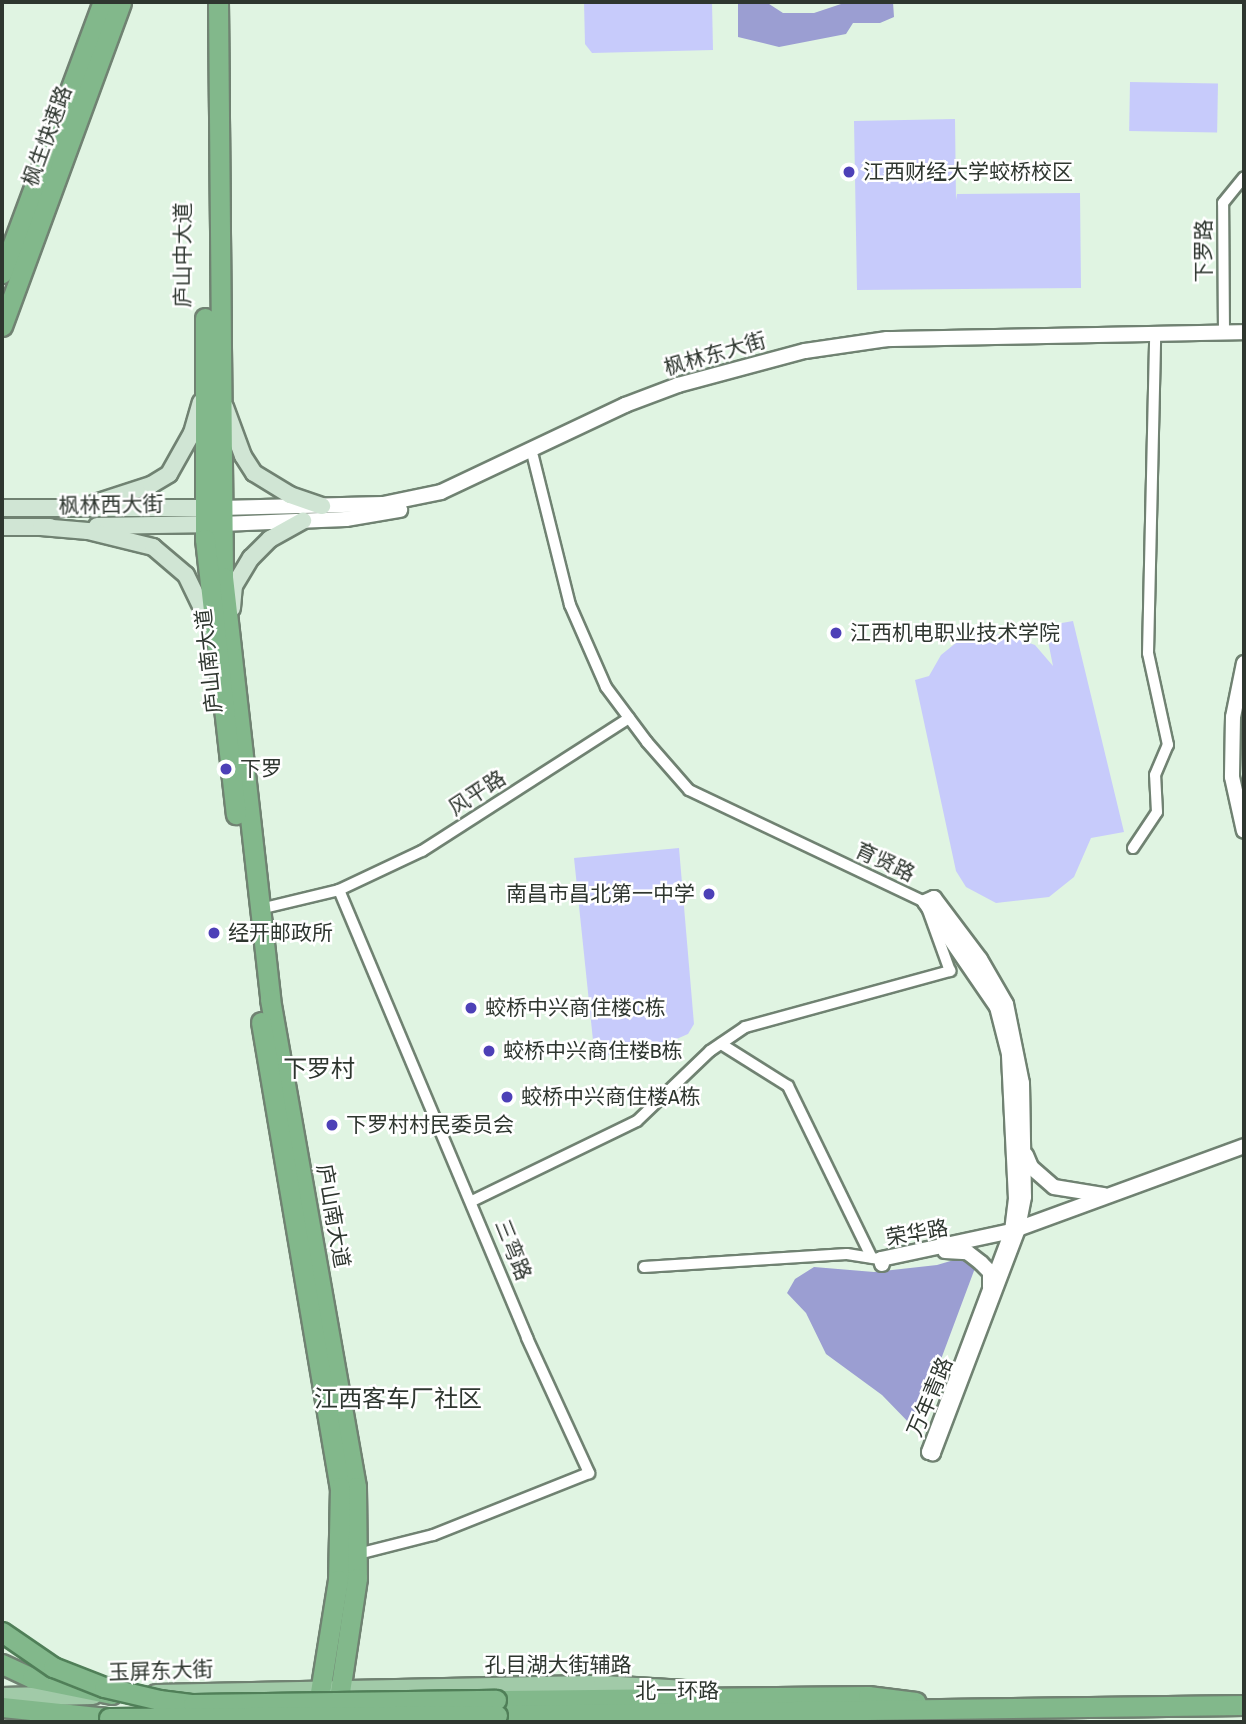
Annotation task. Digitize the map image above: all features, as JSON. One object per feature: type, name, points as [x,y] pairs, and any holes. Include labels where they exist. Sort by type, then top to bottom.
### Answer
[{"type":"highway","name":"枫生快速路","points":[[2,273],[103,2]]},
{"type":"highway","name":"枫生快速路","points":[[2,326],[121,2]]},
{"type":"highway","name":"庐山中大道","points":[[207,2],[213,516]]},
{"type":"highway","name":"庐山中大道","points":[[212,386],[218,2]]},
{"type":"highway","name":"庐山南大道","points":[[213,516],[222,633],[263,1032],[340,1487],[338,1580],[315,1722]]},
{"type":"highway","name":"庐山南大道","points":[[222,633],[270,999],[347,1422],[356,1487],[358,1554],[342,1688],[335,1722]]},
{"type":"highway","points":[[2,1632],[53,1667],[104,1687],[159,1700],[193,1704],[496,1708],[868,1696],[976,1711]]},
{"type":"highway","points":[[2,1664],[32,1678],[114,1695]]},
{"type":"highway","name":"北一环路","points":[[110,1718],[496,1708],[976,1711],[1244,1705]]},
{"type":"highway","points":[[2,1707],[110,1718]]},
{"type":"highway","points":[[2,1718],[110,1718]]},
{"type":"main road","points":[[212,386],[254,473],[290,495],[322,506]]},
{"type":"main road","points":[[73,508],[129,494],[169,474],[192,433],[212,386]]},
{"type":"main road","name":"枫林西大街","points":[[2,508],[73,508],[213,516]]},
{"type":"main road","name":"枫林西大街","points":[[2,527],[213,516]]},
{"type":"main road","points":[[222,633],[234,586],[251,558],[270,539],[303,521]]},
{"type":"main road","points":[[41,527],[124,538],[163,553],[186,575],[222,633]]},
{"type":"main road","name":"孔目湖大街辅路","points":[[322,1689],[603,1685],[793,1698]]},
{"type":"main road","name":"玉屏东大街","points":[[2,1697],[322,1689]]},
{"type":"street","name":"下罗路","points":[[1224,332],[1223,203],[1244,177]]},
{"type":"street","name":"枫林东大街","points":[[213,516],[322,506],[383,504],[441,492],[636,401],[689,381],[805,351],[887,339],[1244,332]]},
{"type":"street","name":"枫林东大街","points":[[213,516],[303,521],[358,518],[445,499],[681,391],[805,360],[886,346],[1030,339],[1244,340]]},
{"type":"street","points":[[1133,848],[1157,812],[1155,775],[1168,745],[1148,653],[1155,340]]},
{"type":"street","name":"育贤路","points":[[472,1201],[637,1121],[721,1044],[745,1027],[950,971],[925,902],[689,790],[629,718],[606,687],[570,605],[533,457]]},
{"type":"street","points":[[1244,663],[1233,717],[1232,777],[1244,831]]},
{"type":"street","name":"风平路","points":[[339,890],[422,851],[629,718]]},
{"type":"street","points":[[260,909],[339,890]]},
{"type":"street","name":"三弯路","points":[[339,890],[472,1201],[527,1338],[589,1473],[433,1535],[358,1554]]},
{"type":"street","name":"万年青路","points":[[1023,1149],[1018,1055],[1006,1004],[980,959],[934,898],[925,902],[997,1007],[1012,1085],[1014,1233],[929,1452],[933,1453],[1014,1233],[1024,1197],[1023,1149]]},
{"type":"street","points":[[721,1044],[788,1086],[876,1259]]},
{"type":"street","name":"荣华路","points":[[876,1259],[1014,1233],[1244,1146]]},
{"type":"street","points":[[1023,1149],[1031,1167],[1054,1187],[1070,1193],[1109,1195]]},
{"type":"street","name":"荣华路","points":[[876,1259],[882,1264],[1014,1233],[1244,1152]]},
{"type":"street","points":[[944,1251],[967,1252],[981,1263],[990,1272],[990,1291]]},
{"type":"street","points":[[644,1267],[847,1254],[876,1259]]},
{"type":"shaded area","points":[[584,2],[712,2],[713,50],[592,53],[585,44]]},
{"type":"shaded area","points":[[738,2],[766,2],[783,13],[814,13],[847,2],[893,2],[894,17],[880,23],[853,23],[846,34],[779,47],[738,37]]},
{"type":"shaded area","points":[[1130,82],[1218,84],[1217,133],[1129,131]]},
{"type":"shaded area","points":[[955,119],[956,200],[957,194],[1080,193],[1081,288],[857,290],[854,121]]},
{"type":"shaded area","points":[[1073,621],[1124,832],[1091,838],[1074,877],[1049,897],[996,903],[966,887],[956,871],[915,680],[929,676],[941,655],[962,638],[986,634],[1007,635],[1035,645],[1053,666],[1045,626]]},
{"type":"shaded area","points":[[679,848],[694,1024],[688,1034],[626,1061],[594,1050],[574,858]]},
{"type":"shaded area","points":[[981,1252],[915,1429],[882,1395],[826,1354],[806,1313],[787,1293],[795,1279],[814,1267],[874,1272],[937,1265]]},
{"type":"place","name":"江西财经大学蛟桥校区","points":[[849,172]]},
{"type":"place","name":"江西机电职业技术学院","points":[[836,633]]},
{"type":"place","name":"下罗","points":[[226,769]]},
{"type":"place","name":"南昌市昌北第一中学","points":[[709,894]]},
{"type":"place","name":"经开邮政所","points":[[214,933]]},
{"type":"place","name":"蛟桥中兴商住楼C栋","points":[[471,1008]]},
{"type":"place","name":"蛟桥中兴商住楼B栋","points":[[489,1051]]},
{"type":"place","name":"蛟桥中兴商住楼A栋","points":[[507,1097]]},
{"type":"place","name":"下罗村村民委员会","points":[[332,1125]]},
{"type":"district","name":"下罗村","points":[[319,1069]]},
{"type":"district","name":"江西客车厂社区","points":[[398,1399]]}]
